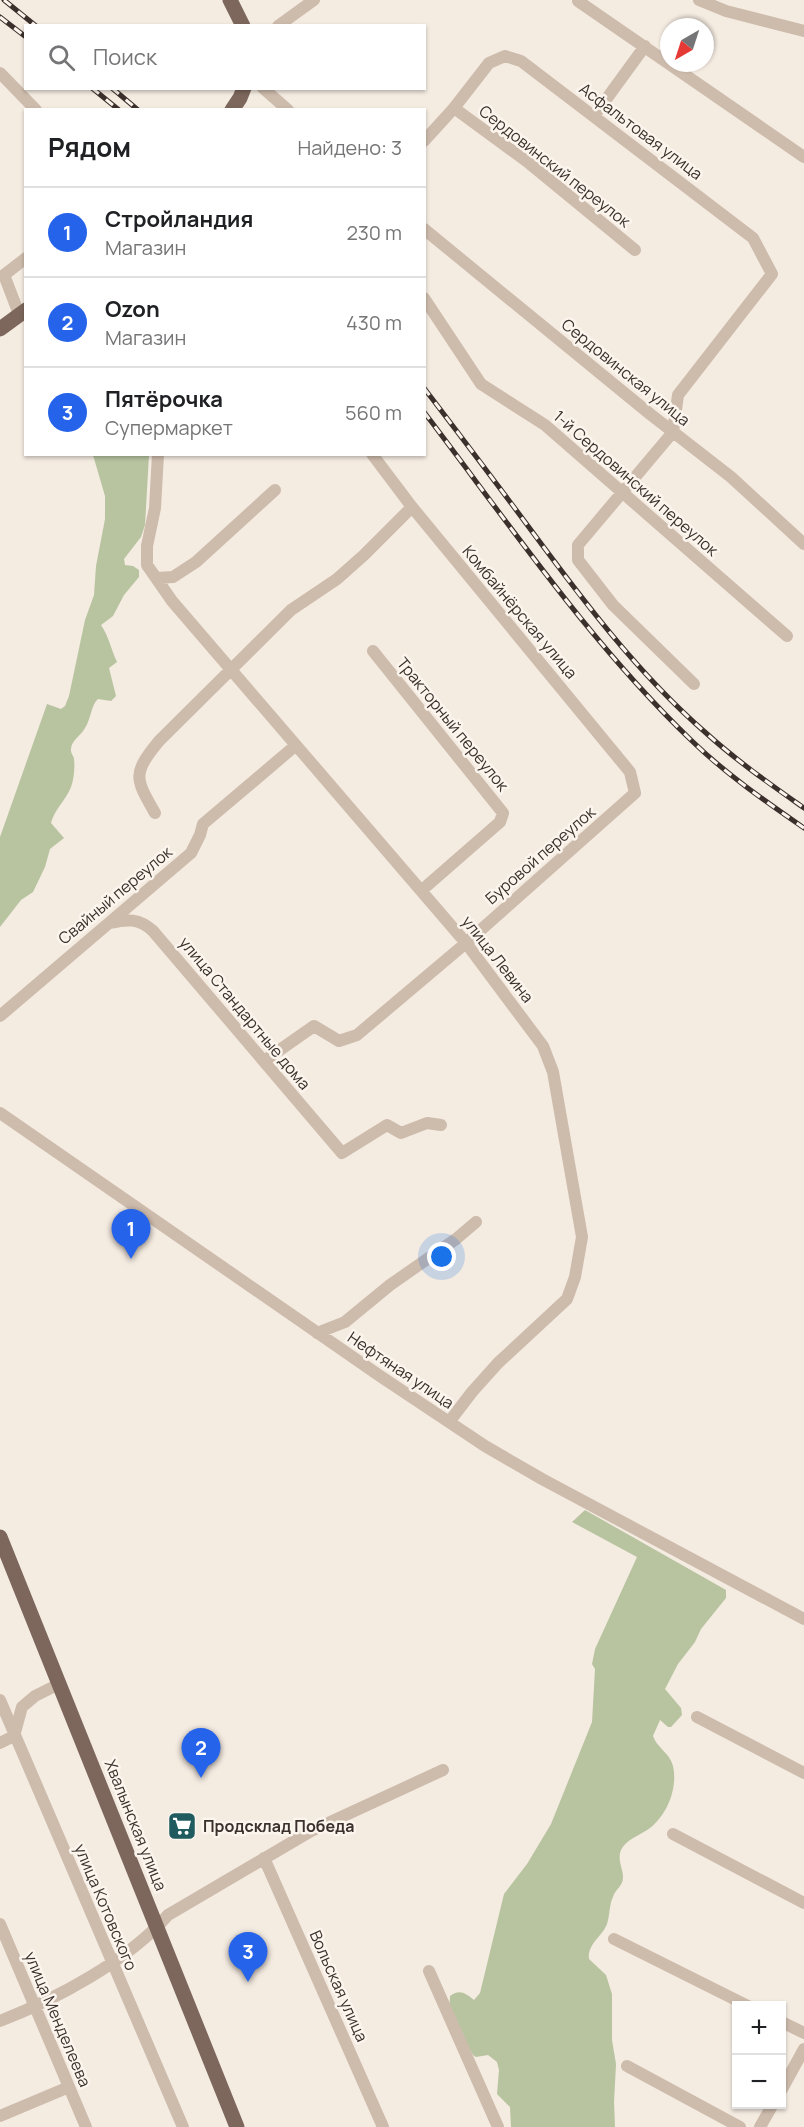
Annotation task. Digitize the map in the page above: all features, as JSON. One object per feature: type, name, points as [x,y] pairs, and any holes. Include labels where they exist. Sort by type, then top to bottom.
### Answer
[{"type":"main road","points":[[230,0],[242,24]]},
{"type":"main road","points":[[233,108],[243,90]]},
{"type":"main road","points":[[0,329],[22,312]]},
{"type":"main road","name":"Хвалынская улица","points":[[0,1538],[237,2127]]},
{"type":"street","points":[[281,24],[314,0]]},
{"type":"street","points":[[699,0],[726,11],[804,31]]},
{"type":"street","points":[[578,1],[804,158]]},
{"type":"street","points":[[594,116],[645,46]]},
{"type":"street","name":"Асфальтовая улица","points":[[454,108],[489,63],[506,56],[521,61],[753,238],[772,274],[678,395],[673,432]]},
{"type":"street","points":[[0,73],[34,108]]},
{"type":"street","points":[[265,90],[286,108]]},
{"type":"street","points":[[426,139],[454,108]]},
{"type":"street","name":"Сердовинский переулок","points":[[454,108],[529,163],[635,250]]},
{"type":"street","name":"Сердовинская улица","points":[[426,231],[731,477],[804,544]]},
{"type":"street","points":[[22,312],[4,275],[24,260]]},
{"type":"street","name":"1-й Сердовинский переулок","points":[[426,301],[481,384],[545,425],[787,636]]},
{"type":"street","points":[[673,432],[578,545],[578,560],[613,605],[694,684]]},
{"type":"street","name":"улица Левина","points":[[158,456],[155,508],[147,546],[147,565],[172,601],[466,943],[543,1046],[554,1072],[582,1237],[575,1277],[567,1299],[498,1363],[471,1392],[449,1422]]},
{"type":"street","name":"Комбайнёрская улица","points":[[374,456],[412,507],[630,772],[635,793]]},
{"type":"street","points":[[156,578],[173,577],[196,561],[275,489]]},
{"type":"street","points":[[155,813],[139,785],[141,763],[159,741],[291,610],[337,579],[412,507]]},
{"type":"street","name":"Тракторный переулок","points":[[373,651],[503,813],[500,822],[422,891]]},
{"type":"street","name":"Свайный переулок","points":[[0,1016],[191,853],[200,836],[203,824],[295,746]]},
{"type":"street","name":"Буровой переулок","points":[[264,1061],[314,1026],[339,1041],[357,1035],[466,943],[635,793]]},
{"type":"street","name":"улица Стандартные дома","points":[[110,923],[128,919],[146,924],[342,1153],[387,1125],[401,1133],[427,1123],[441,1125]]},
{"type":"street","name":"Нефтяная улица","points":[[0,1113],[449,1422],[542,1479],[804,1619]]},
{"type":"street","points":[[317,1333],[345,1322],[390,1285],[456,1239],[476,1222]]},
{"type":"street","points":[[0,1743],[15,1736],[22,1707],[35,1696],[59,1684]]},
{"type":"street","name":"улица Котовского","points":[[0,1700],[183,2127]]},
{"type":"street","points":[[697,1717],[804,1773]]},
{"type":"street","points":[[0,2021],[36,2007],[112,1963],[157,1927],[168,1915],[264,1858],[312,1831],[443,1770]]},
{"type":"street","points":[[672,1834],[804,1903]]},
{"type":"street","name":"Вольская улица","points":[[264,1858],[383,2127]]},
{"type":"street","name":"улица Менделеева","points":[[0,1926],[86,2127]]},
{"type":"street","points":[[614,1939],[738,2001]]},
{"type":"street","points":[[429,1971],[498,2127]]},
{"type":"street","points":[[786,2024],[804,2033]]},
{"type":"street","points":[[786,2082],[804,2049]]},
{"type":"street","points":[[627,2066],[740,2127]]},
{"type":"street","points":[[0,2116],[69,2086]]},
{"type":"street","points":[[760,2127],[770,2109]]},
{"type":"green space","points":[[93,456],[149,456],[145,525],[141,537],[124,559],[125,565],[139,570],[139,577],[124,595],[113,616],[101,625],[117,662],[109,668],[116,696],[111,701],[98,699],[85,728],[72,744],[74,777],[69,792],[51,823],[64,838],[50,849],[45,867],[33,892],[21,900],[0,927],[0,837],[47,704],[61,709],[65,706],[69,696],[85,620],[94,595],[96,566],[105,519],[105,496]]},
{"type":"green space","points":[[585,1510],[726,1590],[726,1598],[701,1629],[665,1689],[681,1708],[682,1715],[671,1727],[660,1720],[653,1736],[673,1766],[674,1783],[670,1800],[656,1823],[623,1846],[620,1857],[623,1880],[614,1894],[607,1924],[590,1949],[589,1959],[606,1975],[612,1994],[612,2040],[616,2064],[615,2127],[511,2127],[510,2107],[497,2094],[499,2070],[497,2062],[488,2055],[476,2057],[473,2055],[449,2011],[450,1996],[462,1993],[474,2000],[480,1993],[504,1894],[527,1864],[551,1824],[592,1722],[595,1669],[592,1664],[595,1649],[637,1557],[572,1522]]},
{"type":"railway","points":[[4,0],[34,24]]},
{"type":"railway","points":[[0,17],[24,35]]},
{"type":"railway","points":[[94,90],[117,108]]},
{"type":"railway","points":[[114,90],[136,108]]},
{"type":"railway","points":[[426,391],[569,581],[611,634],[657,686],[718,743],[804,808]]},
{"type":"railway","points":[[426,415],[552,582],[619,664],[718,765],[804,828]]},
{"type":"place","name":"Стройландия","points":[[131,1259]]},
{"type":"place","name":"Ozon","points":[[201,1778]]},
{"type":"place","name":"Продсклад Победа","points":[[182,1826]]},
{"type":"place","name":"Пятёрочка","points":[[248,1982]]}]
